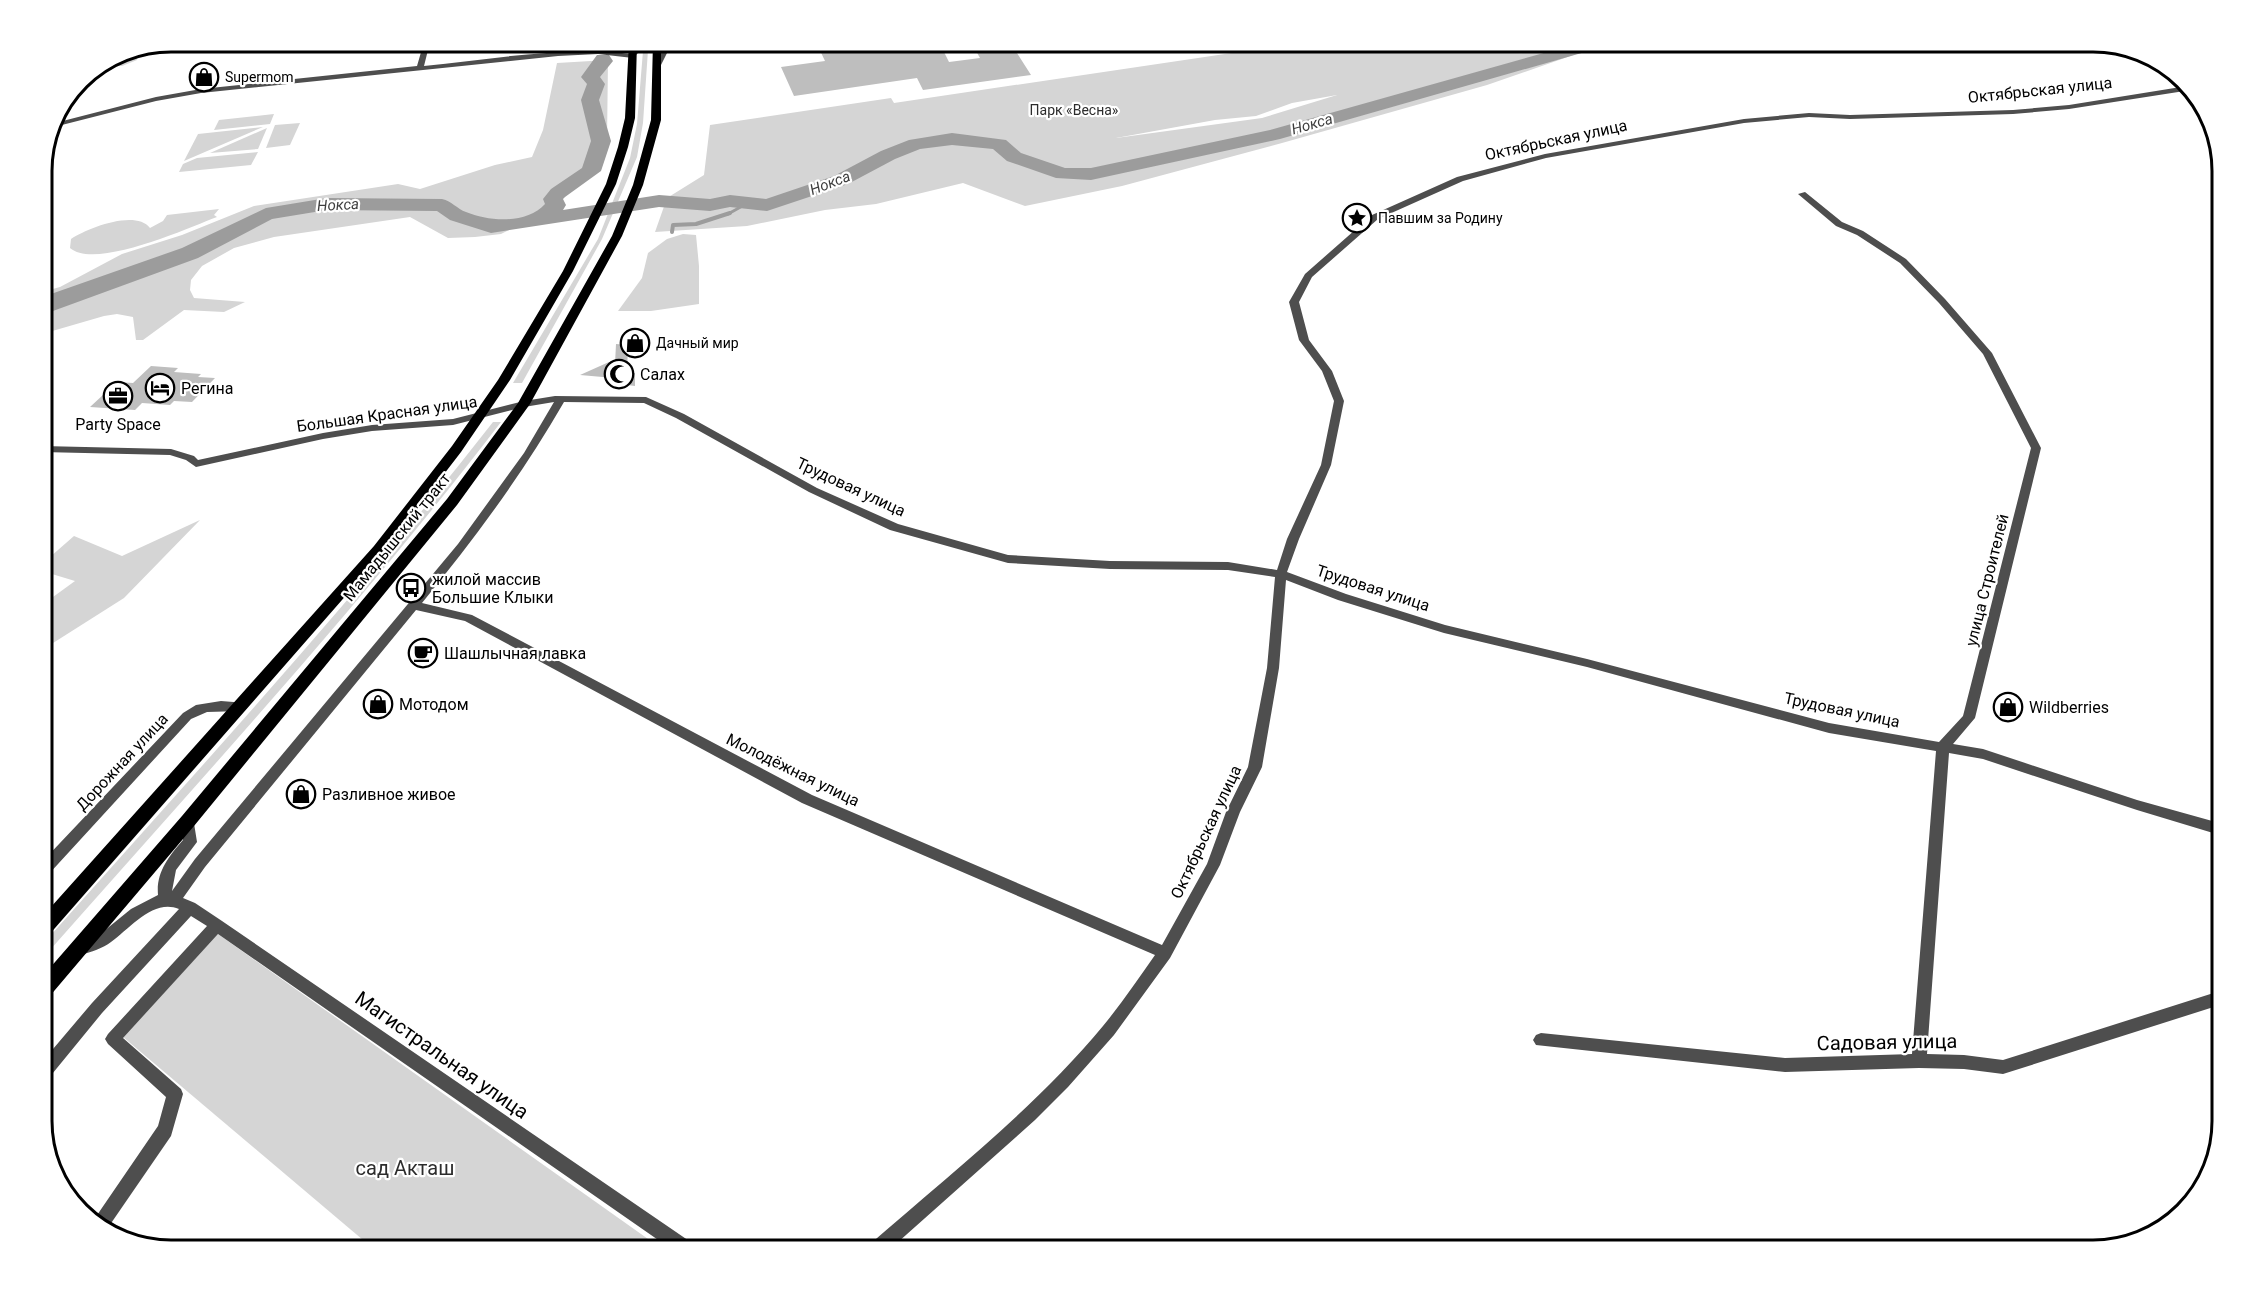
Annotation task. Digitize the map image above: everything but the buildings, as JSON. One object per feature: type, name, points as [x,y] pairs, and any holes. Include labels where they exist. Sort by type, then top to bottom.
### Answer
[{"type":"main road","name":"Мамадышский тракт","points":[[53,918],[242,706],[411,511],[481,417],[540,322],[611,185],[628,127],[633,52]]},
{"type":"main road","name":"Мамадышский тракт","points":[[53,978],[452,502],[524,404],[617,236],[638,184],[656,120],[657,52]]},
{"type":"street","points":[[420,69],[424,52]]},
{"type":"street","points":[[558,54],[567,52]]},
{"type":"street","points":[[63,123],[156,99],[201,91],[558,54],[598,52],[633,56],[637,52]]},
{"type":"street","points":[[658,66],[664,52]]},
{"type":"street","name":"Октябрьская улица","points":[[887,1240],[1062,1082],[1109,1030],[1165,953],[1213,865],[1233,812],[1255,767],[1274,668],[1281,574],[1293,539],[1326,465],[1339,401],[1327,371],[1304,340],[1294,302],[1308,276],[1375,217],[1460,179],[1536,158],[1744,121],[1809,115],[1850,117],[2013,112],[2069,107],[2180,89]]},
{"type":"street","name":"улица Строителей","points":[[1803,194],[1839,224],[1860,233],[1903,261],[1942,301],[1987,352],[2037,448],[1969,718],[1943,746]]},
{"type":"street","points":[[77,951],[104,939],[145,908],[171,900],[482,519],[529,454],[561,399]]},
{"type":"street","name":"Трудовая улица","points":[[524,404],[561,399],[646,400],[813,490],[894,527],[1008,559],[1110,565],[1228,566],[1281,574],[1342,597],[1444,629],[1587,663],[1829,728],[1983,754],[2212,827]]},
{"type":"street","name":"Большая Красная улица","points":[[53,449],[171,452],[190,458],[196,464],[323,436],[372,428],[453,422],[481,417],[524,404]]},
{"type":"street","name":"Молодёжная улица","points":[[413,605],[468,618],[807,799],[1165,953]]},
{"type":"street","name":"Дорожная улица","points":[[53,860],[187,716],[197,709],[214,705],[242,706]]},
{"type":"street","points":[[1919,1061],[1943,746]]},
{"type":"street","points":[[171,900],[165,897],[166,872],[190,842],[188,820]]},
{"type":"street","name":"Магистральная улица","points":[[171,900],[190,907],[217,925],[673,1240]]},
{"type":"street","points":[[53,1061],[97,1008],[190,907]]},
{"type":"street","points":[[104,1219],[165,1130],[175,1094],[113,1039],[217,925]]},
{"type":"street","name":"Садовая улица","points":[[1541,1040],[1785,1065],[1919,1061],[1964,1062],[2003,1067],[2212,1001]]},
{"type":"green space","points":[[643,52],[648,52],[643,123],[637,157],[602,239],[522,383],[513,383],[598,239],[630,158],[637,124]]},
{"type":"green space","name":"Парк «Весна»","points":[[1238,52],[1526,52],[1517,54],[1589,52],[1579,53],[1487,85],[1282,143],[1122,186],[1025,206],[963,183],[876,204],[825,210],[747,226],[655,232],[667,198],[704,175],[710,125],[891,98],[894,103]],"holes":[[[1337,95],[1262,118],[1116,138],[1215,120],[1256,116],[1292,103]]]},
{"type":"green space","points":[[136,58],[137,60],[117,66]]},
{"type":"green space","points":[[608,60],[607,141],[590,178],[551,199],[533,218],[501,234],[475,237],[448,238],[410,217],[274,237],[234,248],[202,266],[191,280],[190,290],[194,298],[245,302],[224,312],[184,310],[143,340],[136,340],[133,317],[117,314],[53,331],[53,289],[122,254],[182,235],[254,206],[398,184],[420,189],[495,165],[532,157],[543,130],[557,63]]},
{"type":"green space","points":[[274,114],[270,124],[214,130],[219,120]]},
{"type":"green space","points":[[300,123],[290,145],[266,148],[275,125]]},
{"type":"green space","points":[[263,127],[184,161],[198,134]]},
{"type":"green space","points":[[267,128],[258,149],[210,153]]},
{"type":"green space","points":[[258,152],[251,165],[179,172],[183,164],[197,158]]},
{"type":"green space","points":[[219,209],[214,215],[217,217],[120,251],[99,254],[82,253],[70,248],[71,239],[111,222],[134,220],[150,228],[163,221],[167,215]]},
{"type":"green space","points":[[683,234],[696,235],[699,304],[651,311],[618,311],[642,278],[648,253],[667,239]]},
{"type":"green space","points":[[493,422],[501,422],[447,492],[334,627],[53,947],[53,933],[328,622]]},
{"type":"green space","points":[[200,520],[124,598],[53,643],[53,597],[75,581],[53,574],[53,554],[74,536],[122,556]]},
{"type":"green space","name":"сад Акташ","points":[[218,934],[649,1240],[363,1240],[123,1037]]},
{"type":"waterway","name":"Нокса","points":[[543,219],[659,201],[710,205],[730,201],[767,205],[841,180],[888,155],[916,144],[952,139],[999,144],[1014,157],[1063,174],[1091,174],[1273,135],[1566,52]]},
{"type":"waterway","points":[[543,219],[556,205],[553,199],[558,193],[591,171],[601,141],[590,100],[596,84],[590,77],[604,61],[603,59]]},
{"type":"waterway","name":"Нокса","points":[[53,302],[190,253],[266,214],[327,204],[442,205],[457,216],[491,227],[543,219]]},
{"type":"waterway","points":[[730,213],[746,204]]},
{"type":"waterway","points":[[672,232],[673,225],[696,224],[730,213]]},
{"type":"place","name":"Supermom","points":[[204,77]]},
{"type":"place","name":"Павшим за Родину","points":[[1357,218]]},
{"type":"place","name":"Дачный мир","points":[[635,343]]},
{"type":"place","name":"Салах","points":[[619,374]]},
{"type":"place","name":"Регина","points":[[160,388]]},
{"type":"place","name":"Party Space","points":[[118,396]]},
{"type":"place","name":"жилой массив Большие Клыки","points":[[411,588]]},
{"type":"place","name":"Шашлычная лавка","points":[[423,653]]},
{"type":"place","name":"Мотодом","points":[[378,704]]},
{"type":"place","name":"Wildberries","points":[[2008,707]]},
{"type":"place","name":"Разливное живое","points":[[301,794]]}]
